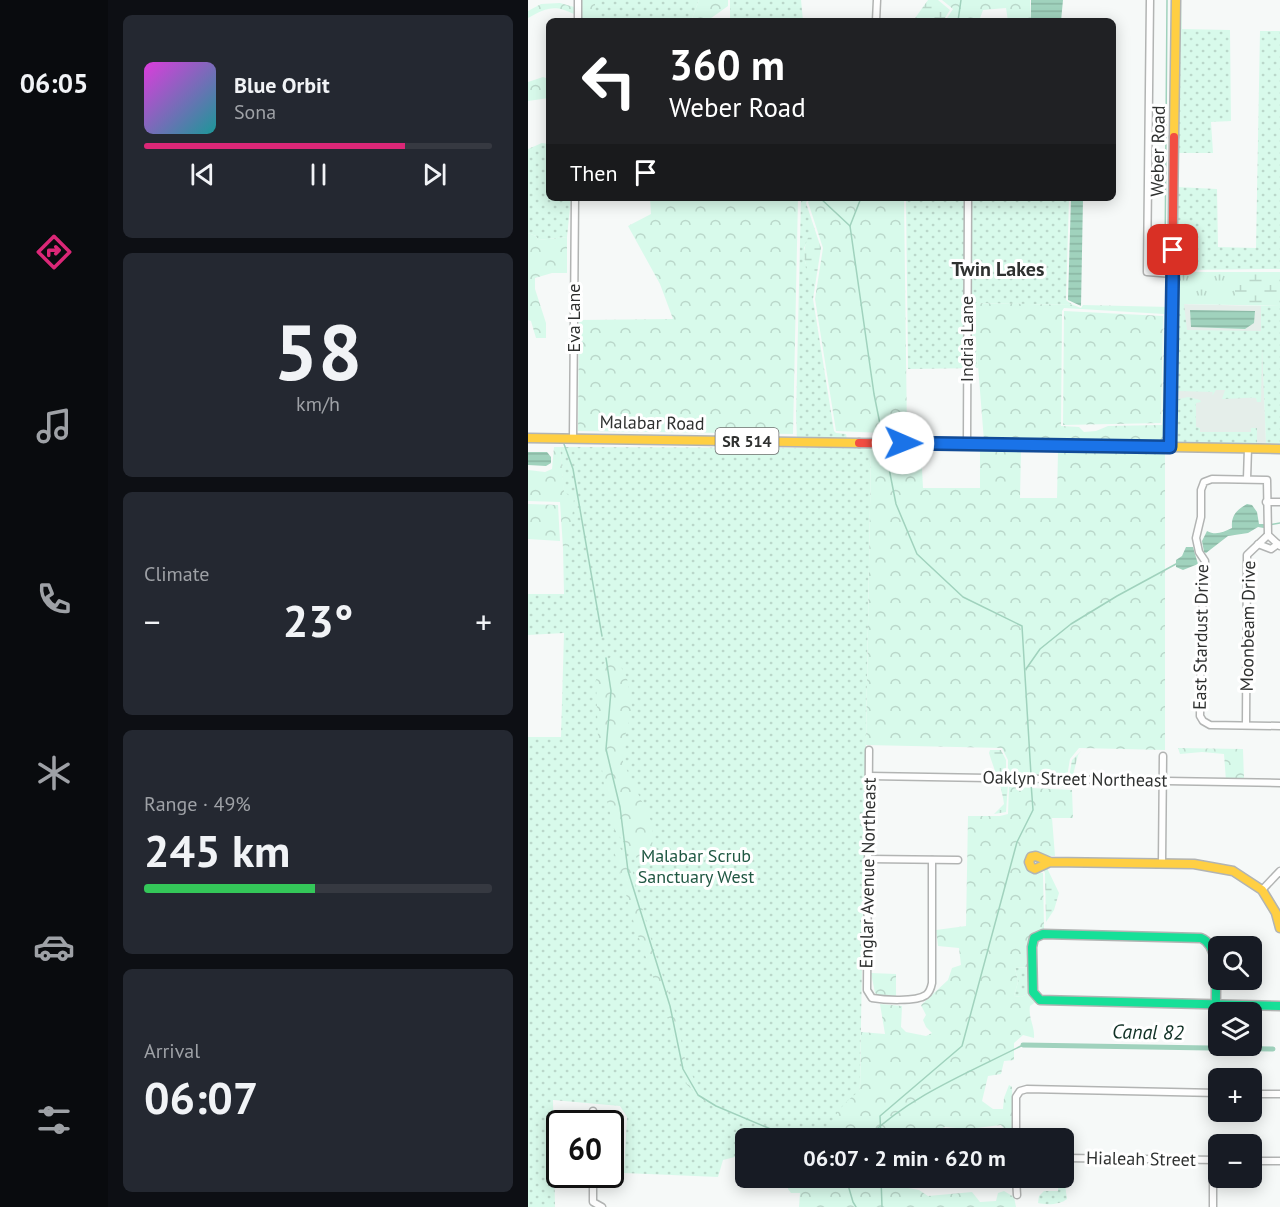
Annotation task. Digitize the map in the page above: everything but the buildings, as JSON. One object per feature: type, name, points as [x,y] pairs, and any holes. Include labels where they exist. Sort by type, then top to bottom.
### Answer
[{"type":"street","points":[[578,0],[578,18]]},
{"type":"street","points":[[876,18],[877,0]]},
{"type":"street","points":[[1150,0],[1147,272],[1173,274]]},
{"type":"street","name":"Weber Road","points":[[1170,447],[1176,0]]},
{"type":"street","name":"Eva Lane","points":[[573,439],[575,201]]},
{"type":"street","name":"Indria Lane","points":[[967,444],[968,201]]},
{"type":"street","name":"Malabar Road","points":[[528,438],[1280,449]]},
{"type":"street","points":[[1248,448],[1247,479],[1267,480],[1268,536],[1279,545],[1270,549],[1258,544]]},
{"type":"street","name":"East Stardust Drive","points":[[1247,479],[1212,478],[1204,482],[1201,490],[1201,517],[1196,532],[1205,561],[1200,635],[1200,716],[1210,725],[1280,726]]},
{"type":"street","points":[[1266,502],[1280,502]]},
{"type":"street","name":"Moonbeam Drive","points":[[1246,725],[1247,555],[1268,536]]},
{"type":"street","name":"Englar Avenue Northeast","points":[[869,750],[867,990],[876,999],[911,999],[923,997],[930,990],[932,982],[932,860]]},
{"type":"street","points":[[1162,863],[1163,756]]},
{"type":"street","name":"Oaklyn Street Northeast","points":[[869,776],[1280,783]]},
{"type":"street","points":[[868,859],[958,860]]},
{"type":"street","points":[[1050,862],[1194,864],[1233,871],[1262,890],[1276,913],[1280,928]]},
{"type":"street","points":[[1262,890],[1280,871]]},
{"type":"street","points":[[1043,934],[1204,938],[1212,944],[1214,951],[1215,1004],[1040,1000],[1033,992],[1032,947],[1034,938],[1043,934]]},
{"type":"street","points":[[1262,1005],[1280,1006]]},
{"type":"street","points":[[1016,1128],[1016,1097],[1020,1091],[1027,1089],[1208,1093]]},
{"type":"street","points":[[1262,1094],[1280,1094]]},
{"type":"street","name":"Hialeah Street","points":[[1074,1158],[1208,1160]]},
{"type":"street","points":[[1262,1161],[1280,1161]]},
{"type":"street","points":[[593,1188],[593,1202],[602,1207]]},
{"type":"street","points":[[1017,1188],[1017,1195]]},
{"type":"street","points":[[1213,1207],[1214,1188]]},
{"type":"shaded area","points":[[1031,0],[1063,0],[1061,18],[1031,18]]},
{"type":"shaded area","points":[[1071,201],[1083,201],[1081,306],[1068,300]]},
{"type":"shaded area","points":[[1175,305],[1261,306],[1266,443],[1183,445],[1176,442],[1174,437]]},
{"type":"shaded area","points":[[1190,310],[1255,311],[1254,323],[1245,329],[1191,327]]},
{"type":"shaded area","points":[[528,452],[547,452],[551,457],[551,463],[546,466],[528,465]]},
{"type":"shaded area","points":[[1247,504],[1252,505],[1257,512],[1259,524],[1264,524],[1264,528],[1258,527],[1248,533],[1228,536],[1206,553],[1204,552],[1202,541],[1207,531],[1216,533],[1232,528],[1235,514]]},
{"type":"shaded area","points":[[1186,547],[1193,547],[1198,564],[1183,570],[1176,567],[1176,560],[1182,556]]},
{"type":"green space","points":[[581,0],[595,0],[595,18],[581,18]]},
{"type":"green space","points":[[595,0],[699,0],[692,18],[595,18]]},
{"type":"green space","points":[[699,0],[728,0],[728,6],[711,18],[692,18]]},
{"type":"green space","points":[[730,0],[801,0],[803,18],[730,18]]},
{"type":"green space","points":[[928,0],[938,0],[950,10],[945,18],[915,18]]},
{"type":"green space","points":[[942,0],[1030,0],[1031,18],[1008,18],[1006,8],[983,10],[980,18],[947,18],[953,9]]},
{"type":"green space","points":[[1179,0],[1181,0],[1182,29],[1230,30],[1231,121],[1211,122],[1213,153],[1177,153]]},
{"type":"green space","points":[[560,3],[574,7],[574,14],[550,8],[528,18],[528,11],[541,4]]},
{"type":"green space","points":[[1260,31],[1280,31],[1280,269],[1179,270],[1177,302],[1177,187],[1217,189],[1218,247],[1256,248]]},
{"type":"green space","points":[[546,78],[546,98],[528,101],[528,82]]},
{"type":"green space","points":[[546,144],[546,201],[571,201],[567,237],[538,240],[536,236],[528,233],[528,149]]},
{"type":"green space","points":[[650,201],[798,201],[793,434],[578,431],[579,320],[673,319],[660,284],[628,226],[651,214]]},
{"type":"green space","points":[[801,201],[807,201],[812,232],[804,248],[805,262],[815,286],[813,299],[834,431],[846,434],[847,440],[797,439]]},
{"type":"green space","points":[[904,201],[907,434],[836,431],[815,299],[823,248],[808,202]]},
{"type":"green space","points":[[906,201],[1069,201],[1066,300],[1073,305],[973,303],[978,368],[908,369]]},
{"type":"green space","points":[[811,218],[821,248],[815,286],[804,257],[811,231]]},
{"type":"green space","points":[[528,233],[536,236],[538,240],[567,237],[567,273],[552,273],[535,278],[535,289],[546,323],[546,338],[536,338],[531,321],[528,320]]},
{"type":"green space","points":[[1180,272],[1235,272],[1235,305],[1179,304]]},
{"type":"green space","points":[[1235,272],[1280,272],[1280,306],[1235,305]]},
{"type":"green space","points":[[973,303],[1073,305],[1081,308],[1083,305],[1170,307],[1168,444],[984,441]],"holes":[[[1064,308],[1164,314],[1162,425],[1108,426],[1096,431],[1084,432],[1079,427],[1061,426],[1062,311]]]},
{"type":"green space","points":[[1178,304],[1184,304],[1187,330],[1261,331],[1261,306],[1280,306],[1280,444],[1266,443],[1262,348],[1261,402],[1257,402],[1256,398],[1222,399],[1225,390],[1216,390],[1212,396],[1213,392],[1177,391],[1174,388]]},
{"type":"green space","points":[[1064,311],[1163,316],[1161,423],[1063,425]]},
{"type":"green space","points":[[1188,397],[1201,402],[1196,403],[1196,427],[1200,428],[1200,432],[1251,432],[1251,428],[1257,428],[1257,443],[1179,443],[1174,435],[1175,400]]},
{"type":"green space","points":[[554,447],[560,447],[564,492],[574,499],[569,548],[563,548],[560,502],[528,501],[528,470],[545,472],[552,469]]},
{"type":"green space","name":"Malabar Scrub Sanctuary West","points":[[560,447],[871,448],[859,1128],[735,1128],[735,1157],[723,1160],[718,1177],[624,1173],[627,1117],[624,1110],[620,1106],[553,1100],[553,1110],[546,1110],[546,1188],[555,1188],[555,1207],[528,1207],[528,737],[561,737],[564,633],[528,635],[528,594],[564,594],[563,548],[568,548]]},
{"type":"green space","points":[[871,448],[921,449],[923,488],[980,488],[980,451],[1021,451],[1020,498],[1057,498],[1058,452],[1165,453],[1165,750],[1079,748],[1070,759],[1067,777],[1008,775],[1008,760],[1002,748],[866,745]]},
{"type":"green space","points":[[528,504],[558,505],[560,541],[528,539]]},
{"type":"green space","points":[[614,654],[627,678],[632,709],[623,744],[623,762],[653,825],[651,857],[642,863],[614,829],[605,793],[598,738],[596,680],[601,666]]},
{"type":"green space","points":[[1178,748],[1243,749],[1244,780],[1226,781],[1224,754],[1202,752],[1180,754]]},
{"type":"green space","points":[[990,750],[1001,750],[1006,760],[1006,776],[1069,778],[1072,760],[1081,751],[1070,787],[1008,784],[1006,812],[994,814],[1004,804]]},
{"type":"green space","points":[[1009,787],[1072,790],[1073,818],[1052,818],[1055,856],[1031,855],[1026,857],[1025,865],[1031,872],[1043,873],[1044,929],[1034,937],[1029,945],[1027,967],[1015,968],[1018,982],[1014,996],[1021,997],[1031,993],[1037,1001],[1030,1006],[1034,1038],[1023,1035],[1014,1043],[1014,1060],[1004,1061],[1001,1074],[988,1076],[982,1101],[993,1109],[1003,1109],[1009,1085],[1012,1087],[1013,1128],[1004,1128],[1001,1125],[976,1128],[831,1128],[839,1111],[860,1091],[861,1032],[885,1034],[880,1004],[902,1006],[901,1027],[906,1032],[926,1036],[932,1033],[923,1020],[926,1015],[921,1005],[948,980],[952,968],[961,965],[959,948],[938,946],[936,930],[966,926],[968,816],[1008,814]]},
{"type":"green space","points":[[618,845],[632,865],[655,953],[677,1018],[684,1056],[696,1084],[710,1098],[706,1102],[687,1085],[673,1033],[635,927],[613,847]]},
{"type":"green space","points":[[1047,868],[1059,893],[1054,910],[1046,922],[1045,873],[1043,870]]},
{"type":"green space","points":[[1029,967],[1031,993],[1021,997],[1014,996],[1018,982],[1015,968]]},
{"type":"green space","points":[[871,973],[896,974],[896,996],[880,996],[875,993]]},
{"type":"green space","points":[[908,1188],[919,1190],[928,1196],[972,1192],[980,1202],[996,1201],[998,1193],[1004,1191],[1014,1197],[1016,1207],[799,1207],[800,1193],[791,1193],[788,1189]]},
{"type":"green space","points":[[1058,1188],[1065,1188],[1067,1199],[1053,1204],[1038,1203],[1039,1196],[1044,1191],[1058,1191]]},
{"type":"waterway","points":[[958,18],[961,0]]},
{"type":"waterway","points":[[1165,262],[1167,0]]},
{"type":"waterway","points":[[823,201],[850,226]]},
{"type":"waterway","points":[[860,201],[850,226],[874,394],[883,439]]},
{"type":"waterway","points":[[564,444],[573,469],[602,636]]},
{"type":"waterway","points":[[885,448],[896,504],[917,554],[963,597],[1022,626],[1031,775]]},
{"type":"waterway","points":[[1269,525],[1280,523]]},
{"type":"waterway","points":[[1026,669],[1040,649],[1071,624],[1176,564]]},
{"type":"waterway","points":[[606,658],[611,691],[606,749],[620,807],[628,871],[670,1006],[683,1069],[698,1095],[716,1106],[768,1128]]},
{"type":"waterway","points":[[881,1128],[880,1116],[962,1046],[1017,842],[1033,810],[1031,783]]},
{"type":"waterway","points":[[878,1128],[921,1097],[1023,1045]]},
{"type":"waterway","name":"Canal 82","points":[[1023,1045],[1273,1049]]},
{"type":"waterway","points":[[849,1188],[856,1207]]},
{"type":"waterway","points":[[881,1188],[882,1207]]},
{"type":"traffic: fast","points":[[1208,1004],[1040,1000],[1033,992],[1032,947],[1034,938],[1043,934],[1201,938],[1212,949],[1214,957],[1216,1002]]},
{"type":"traffic: fast","points":[[1262,1006],[1280,1006]]},
{"type":"traffic: slow","points":[[1174,137],[1176,0]]},
{"type":"traffic: slow","points":[[528,438],[859,443]]},
{"type":"traffic: slow","points":[[1170,447],[1280,449]]},
{"type":"traffic: slow","points":[[1050,862],[1035,869],[1029,862],[1031,857],[1036,856],[1050,862],[1194,864],[1233,871],[1262,890],[1276,913],[1280,928]]},
{"type":"traffic: jam","points":[[1170,447],[1174,137]]},
{"type":"traffic: jam","points":[[859,443],[1170,447]]},
{"type":"district","name":"Twin Lakes","points":[[998,269]]},
{"type":"route","points":[[903,443],[1170,447],[1173,250]]}]
